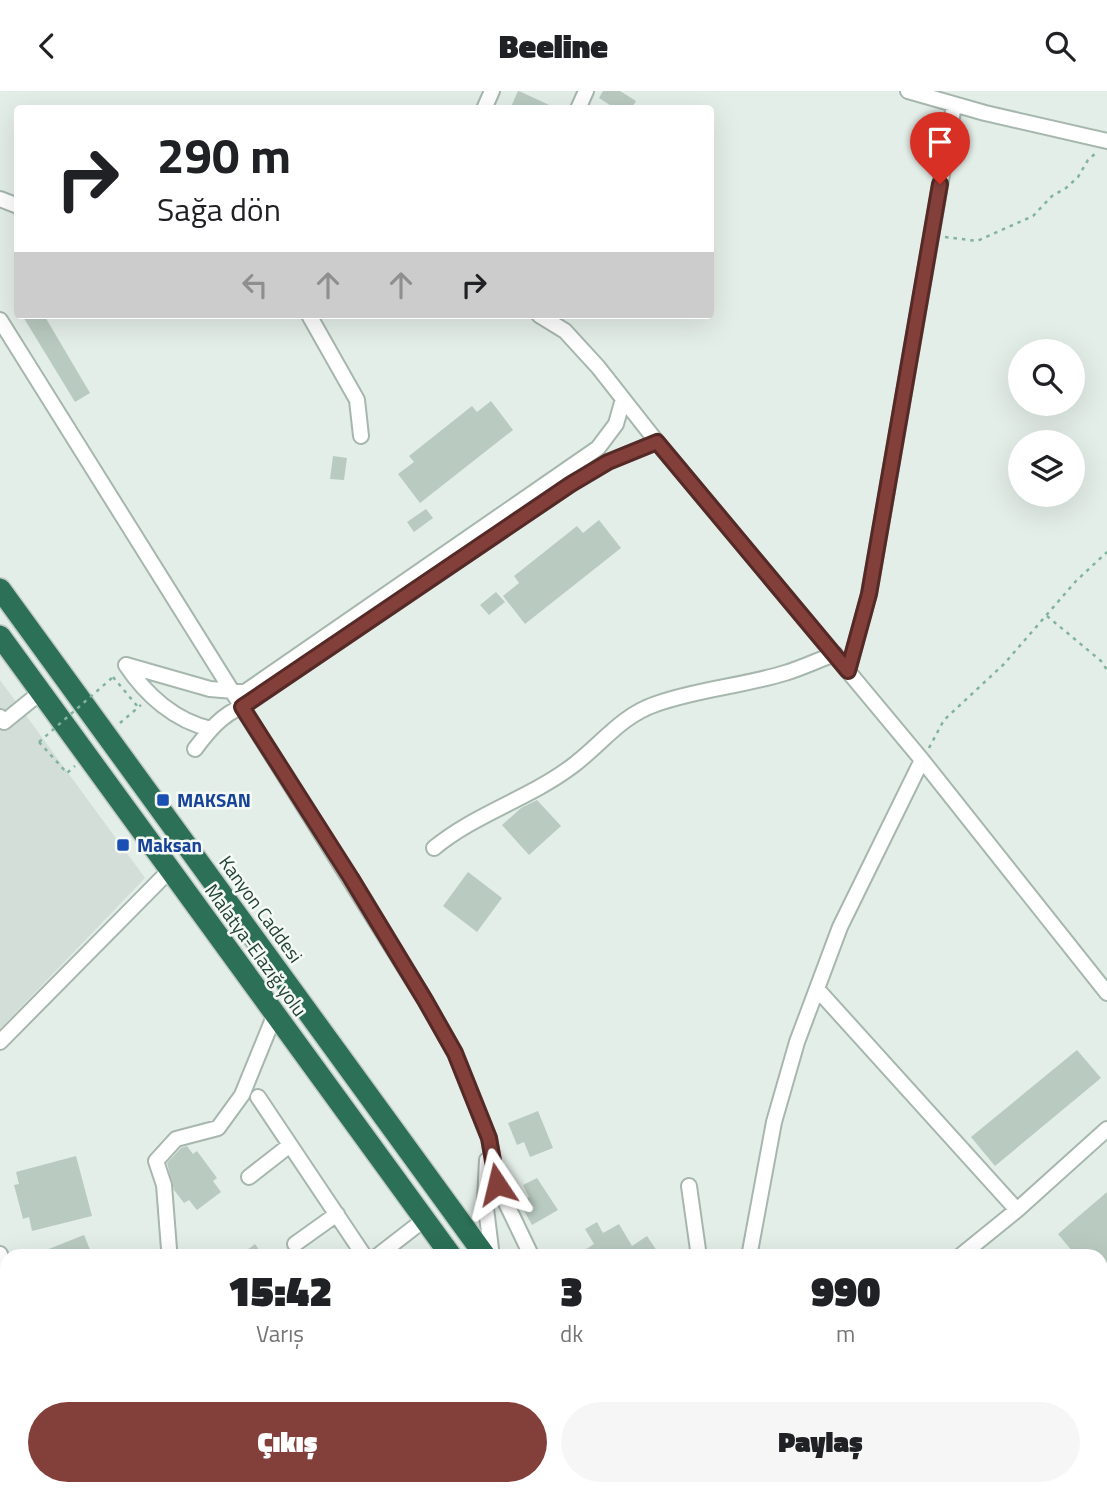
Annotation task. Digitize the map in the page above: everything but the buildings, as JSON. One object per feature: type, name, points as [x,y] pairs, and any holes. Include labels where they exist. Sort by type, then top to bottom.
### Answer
[{"type":"highway","name":"Kanyon Caddesi","points":[[0,589],[480,1249]]},
{"type":"highway","name":"Malatya-Elazığ yolu","points":[[0,636],[446,1249]]},
{"type":"street","points":[[908,91],[954,105],[1107,141]]},
{"type":"street","points":[[848,671],[869,594],[954,105]]},
{"type":"street","points":[[311,319],[357,400],[361,436]]},
{"type":"street","points":[[546,319],[565,331],[598,367],[657,442],[922,760],[1107,993]]},
{"type":"street","points":[[0,320],[425,1000],[455,1053],[489,1138],[497,1184],[528,1249]]},
{"type":"street","points":[[211,729],[184,720],[151,696],[126,665],[210,689],[245,692],[598,448],[616,424],[623,399]]},
{"type":"street","points":[[195,749],[211,729],[235,709],[242,707],[571,484],[608,462],[657,442]]},
{"type":"street","points":[[433,848],[460,827],[496,811],[570,768],[627,717],[640,710],[705,690],[784,673],[835,654]]},
{"type":"street","points":[[0,717],[4,722],[41,692]]},
{"type":"street","points":[[750,1249],[774,1122],[797,1042],[840,927],[922,760]]},
{"type":"street","points":[[0,1042],[170,870]]},
{"type":"street","points":[[817,989],[1017,1210]]},
{"type":"street","points":[[169,1249],[164,1185],[156,1161],[176,1139],[218,1128],[242,1095],[275,1014]]},
{"type":"street","points":[[258,1097],[360,1249]]},
{"type":"street","points":[[969,1249],[1017,1210],[1107,1129]]},
{"type":"street","points":[[489,1138],[485,1200],[491,1249]]},
{"type":"street","points":[[249,1177],[290,1145]]},
{"type":"street","points":[[689,1186],[698,1249]]},
{"type":"street","points":[[295,1244],[337,1215]]},
{"type":"street","points":[[386,1249],[425,1219]]},
{"type":"path","points":[[931,237],[977,241],[1033,216],[1052,196],[1078,177],[1088,160],[1107,141]]},
{"type":"path","points":[[922,760],[944,720],[1004,664],[1076,581],[1107,552]]},
{"type":"path","points":[[1047,615],[1101,661],[1107,670]]},
{"type":"path","points":[[66,773],[39,742],[113,677],[138,707]]},
{"type":"path","points":[[106,735],[151,696]]},
{"type":"shaded area","points":[[0,680],[145,878],[0,1029]]},
{"type":"place","name":"MAKSAN","points":[[163,800]]},
{"type":"place","name":"Maksan","points":[[123,845]]},
{"type":"route","points":[[497,1184],[489,1138],[455,1053],[351,878],[242,707],[571,484],[608,462],[657,442],[848,671],[869,594],[940,184]]}]
